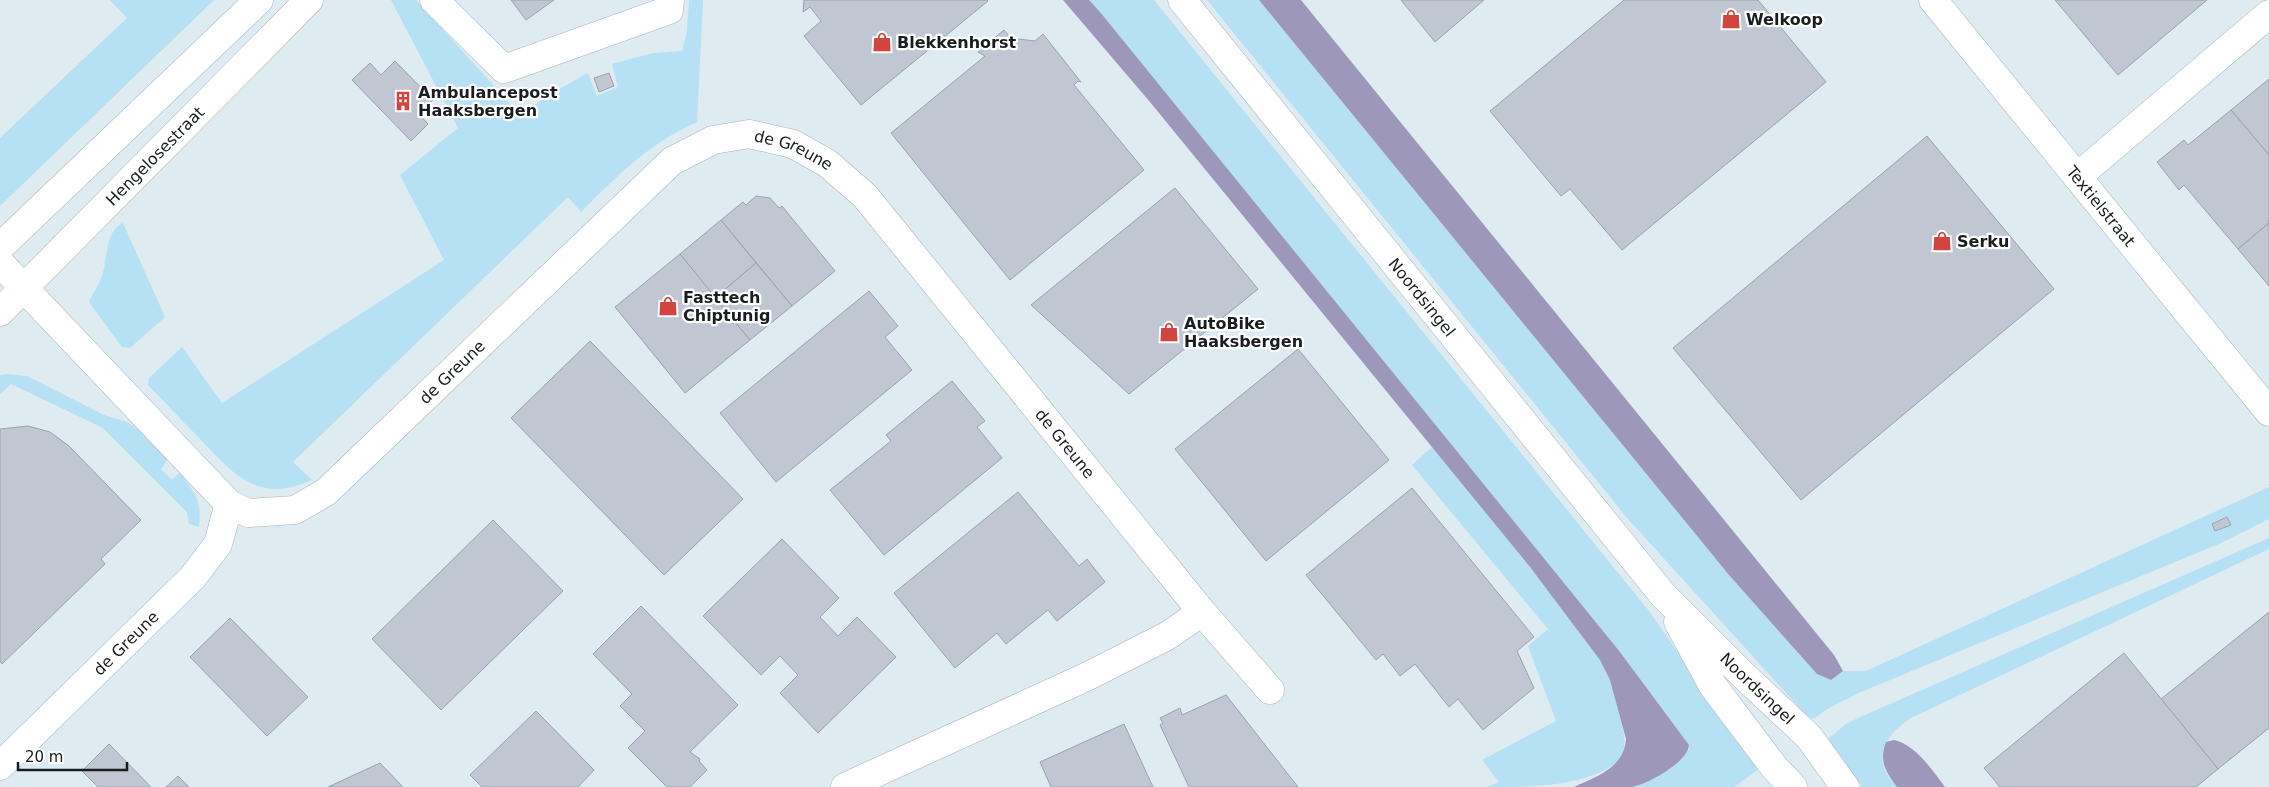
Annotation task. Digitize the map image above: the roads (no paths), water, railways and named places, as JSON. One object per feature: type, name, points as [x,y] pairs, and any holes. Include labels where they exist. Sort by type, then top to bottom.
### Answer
[{"type":"street","points":[[0,247],[259,0]]},
{"type":"street","name":"Hengelosestraat","points":[[0,312],[309,0]]},
{"type":"street","points":[[434,0],[504,69],[670,10],[670,0]]},
{"type":"street","name":"Noordsingel","points":[[1182,0],[1663,595],[1742,674],[1810,736],[1845,787]]},
{"type":"street","name":"Textielstraat","points":[[1933,0],[2269,412]]},
{"type":"street","points":[[2077,177],[2269,14]]},
{"type":"street","name":"de Greune","points":[[0,263],[229,504],[248,513],[296,510],[326,492],[672,161],[713,140],[749,134],[793,144],[828,163],[866,196],[1202,612],[1270,690]]},
{"type":"street","name":"de Greune","points":[[0,766],[192,577],[218,544],[229,504]]},
{"type":"street","name":"Noordsingel","points":[[1663,595],[1713,686],[1774,766],[1793,787]]},
{"type":"street","points":[[845,787],[1086,677],[1167,636],[1202,612]]},
{"type":"place","name":"Welkoop","points":[[1731,19]]},
{"type":"place","name":"Blekkenhorst","points":[[882,42]]},
{"type":"place","name":"Ambulancepost Haaksbergen","points":[[403,101]]},
{"type":"place","name":"Serku","points":[[1942,241]]},
{"type":"place","name":"Fasttech Chiptunig","points":[[668,306]]},
{"type":"place","name":"AutoBike Haaksbergen","points":[[1169,332]]}]
